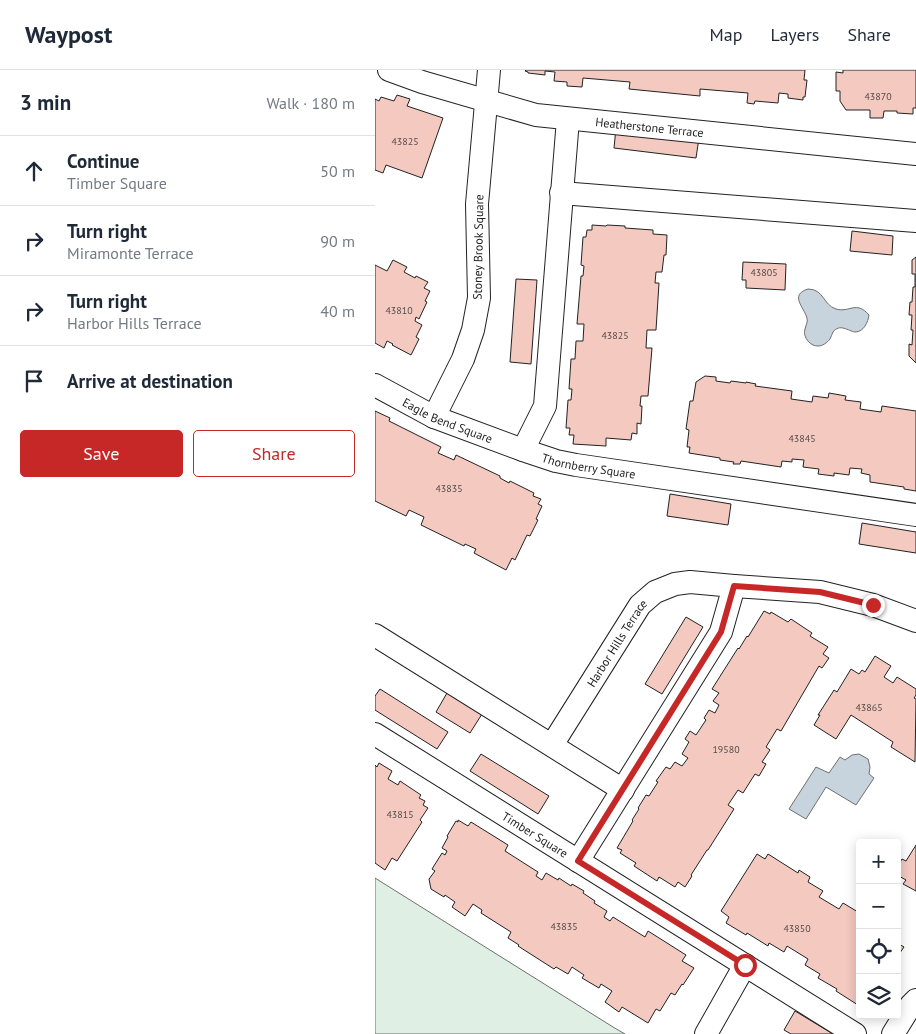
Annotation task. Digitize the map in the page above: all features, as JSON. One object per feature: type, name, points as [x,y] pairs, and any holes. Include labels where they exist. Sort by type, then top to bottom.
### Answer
[{"type":"street","name":"Heatherstone Terrace","points":[[389,70],[422,82],[536,115],[916,154]]},
{"type":"street","name":"Stoney Brook Square","points":[[435,417],[463,360],[473,330],[479,298],[477,204],[489,70]]},
{"type":"street","name":"Thornberry Square","points":[[568,119],[545,406],[523,450],[556,461],[576,465],[916,515]]},
{"type":"street","points":[[561,193],[916,221]]},
{"type":"street","name":"Eagle Bend Square","points":[[375,385],[435,417],[523,450]]},
{"type":"street","name":"Harbor Hills Terrace","points":[[552,746],[640,605],[655,592],[675,584],[689,582],[820,592],[873,605],[916,621]]},
{"type":"street","points":[[578,861],[721,632],[734,586]]},
{"type":"street","points":[[375,635],[623,790]]},
{"type":"street","name":"Timber Square","points":[[375,734],[855,1034]]},
{"type":"street","points":[[706,1034],[745,965]]},
{"type":"street","points":[[893,1034],[916,1000]]},
{"type":"green space","points":[[375,878],[613,1027],[625,1034],[375,1034]]},
{"type":"shaded area","points":[[808,289],[820,294],[828,304],[836,309],[860,308],[869,315],[868,321],[858,332],[838,328],[825,344],[818,346],[811,344],[805,336],[807,318],[799,302],[799,295]]},
{"type":"shaded area","points":[[859,754],[868,759],[869,774],[874,778],[856,805],[826,787],[806,819],[789,809],[816,767],[829,773],[840,757],[845,760],[852,755]]},
{"type":"building","points":[[526,70],[805,70],[804,80],[807,80],[803,100],[788,98],[788,94],[779,93],[778,103],[755,101],[754,104],[747,103],[748,93],[700,89],[700,96],[629,89],[630,82],[583,78],[582,87],[567,86],[567,82],[554,81],[555,72],[545,71],[545,75],[528,73]]},
{"type":"building","points":[[843,70],[916,70],[916,108],[913,108],[913,114],[884,111],[883,118],[870,118],[870,110],[846,110],[840,101],[840,91],[836,91],[836,72],[843,73]]},
{"type":"building","points":[[397,95],[410,99],[407,106],[443,118],[422,178],[386,165],[383,173],[375,170],[375,99],[379,101],[381,97],[394,101]]},
{"type":"building","points":[[616,128],[699,138],[696,158],[614,148]]},
{"type":"building","points":[[592,225],[625,226],[625,228],[653,230],[653,234],[667,235],[666,255],[664,255],[662,272],[656,272],[655,283],[659,283],[656,330],[647,330],[646,348],[652,348],[648,396],[641,396],[641,424],[637,423],[637,434],[632,433],[631,440],[606,438],[606,446],[573,444],[574,435],[569,435],[570,428],[566,428],[568,400],[571,400],[572,389],[569,389],[571,359],[575,359],[576,341],[583,341],[584,324],[577,324],[581,276],[583,276],[584,266],[581,265],[583,237],[586,237],[587,230],[592,230]]},
{"type":"building","points":[[852,231],[893,236],[892,255],[850,251]]},
{"type":"building","points":[[916,257],[916,363],[909,356],[909,344],[912,345],[913,330],[911,330],[912,315],[909,315],[913,287],[915,287],[915,274],[912,274],[912,260]]},
{"type":"building","points":[[393,260],[407,267],[404,272],[428,282],[424,288],[430,291],[419,319],[416,317],[415,321],[422,325],[416,337],[419,339],[411,355],[387,341],[384,348],[375,343],[375,265],[387,271]]},
{"type":"building","points":[[743,262],[786,264],[785,290],[746,288],[746,280],[742,280]]},
{"type":"building","points":[[516,279],[537,280],[531,364],[510,362]]},
{"type":"building","points":[[705,376],[716,377],[716,381],[730,383],[731,381],[746,382],[756,384],[755,386],[792,391],[791,399],[812,402],[813,396],[828,398],[829,393],[846,396],[845,400],[861,402],[860,409],[881,412],[882,406],[916,411],[916,491],[904,489],[904,487],[870,482],[870,475],[861,473],[862,469],[850,468],[849,475],[834,473],[834,476],[818,474],[819,469],[803,467],[804,460],[792,459],[792,462],[782,461],[781,467],[741,461],[740,464],[733,464],[734,462],[720,460],[720,458],[689,453],[690,447],[687,447],[689,430],[686,429],[690,401],[693,401],[696,382]]},
{"type":"building","points":[[375,411],[390,418],[389,421],[441,447],[438,453],[454,460],[456,455],[500,476],[500,478],[509,483],[510,481],[534,493],[533,496],[541,499],[538,504],[542,506],[536,519],[538,520],[530,536],[527,535],[515,560],[512,558],[506,570],[474,553],[476,549],[465,544],[464,546],[421,525],[424,517],[409,510],[406,516],[375,501]]},
{"type":"building","points":[[670,494],[731,504],[728,525],[667,516]]},
{"type":"building","points":[[862,523],[916,532],[916,553],[859,544]]},
{"type":"building","points":[[764,611],[770,614],[771,612],[788,622],[791,619],[812,633],[810,636],[828,647],[823,654],[829,658],[822,668],[819,666],[781,731],[777,729],[766,747],[770,750],[762,762],[766,764],[759,776],[755,774],[743,793],[738,790],[728,805],[734,809],[685,887],[678,882],[675,887],[659,877],[657,881],[634,866],[636,863],[620,853],[622,850],[617,848],[633,821],[638,808],[646,795],[649,796],[658,782],[656,781],[666,767],[670,769],[675,762],[682,766],[688,758],[682,754],[689,742],[685,739],[690,731],[696,735],[706,720],[704,718],[709,710],[715,713],[719,705],[713,701],[719,693],[712,689]]},
{"type":"building","points":[[686,617],[703,627],[662,694],[645,684]]},
{"type":"building","points":[[875,656],[891,666],[884,677],[893,683],[897,677],[916,689],[914,698],[916,699],[915,762],[891,747],[893,742],[851,715],[836,739],[814,725],[834,690],[837,692],[851,669],[859,674],[862,670],[865,672]]},
{"type":"building","points":[[380,689],[448,732],[437,749],[375,710],[375,696]]},
{"type":"building","points":[[447,693],[482,714],[470,733],[436,712]]},
{"type":"building","points":[[481,754],[549,796],[538,814],[470,771]]},
{"type":"building","points":[[379,763],[392,771],[388,779],[398,785],[400,781],[421,795],[419,798],[425,801],[423,805],[428,808],[420,820],[422,822],[397,861],[392,858],[385,870],[375,863],[375,765],[377,767]]},
{"type":"building","points":[[458,820],[468,826],[471,822],[508,845],[505,851],[538,872],[536,876],[542,880],[546,873],[584,891],[583,893],[595,901],[594,903],[607,911],[604,917],[610,921],[613,917],[645,937],[648,931],[686,955],[682,961],[694,968],[683,985],[675,995],[671,993],[660,1011],[656,1009],[648,1023],[622,1007],[619,1012],[605,1002],[612,991],[601,984],[599,988],[582,978],[584,975],[572,967],[568,974],[556,967],[554,969],[518,946],[508,938],[511,932],[481,913],[482,910],[473,904],[465,916],[452,907],[455,902],[431,889],[429,879],[435,871],[432,869],[442,853],[445,855],[447,851],[442,848],[447,836]]},
{"type":"building","points":[[916,845],[916,891],[903,884],[906,880],[901,877],[901,861],[902,859],[906,861]]},
{"type":"building","points":[[757,854],[765,859],[768,854],[798,873],[799,870],[810,877],[808,882],[823,891],[819,897],[839,909],[843,903],[856,911],[856,1004],[836,991],[837,989],[818,978],[820,974],[805,965],[808,959],[787,946],[784,952],[769,943],[768,946],[747,933],[746,935],[726,923],[729,917],[721,911]]},
{"type":"building","points":[[795,1011],[833,1034],[791,1034],[784,1030]]},
{"type":"route","points":[[745,965],[578,861],[721,632],[734,586],[820,592],[873,605]]}]
